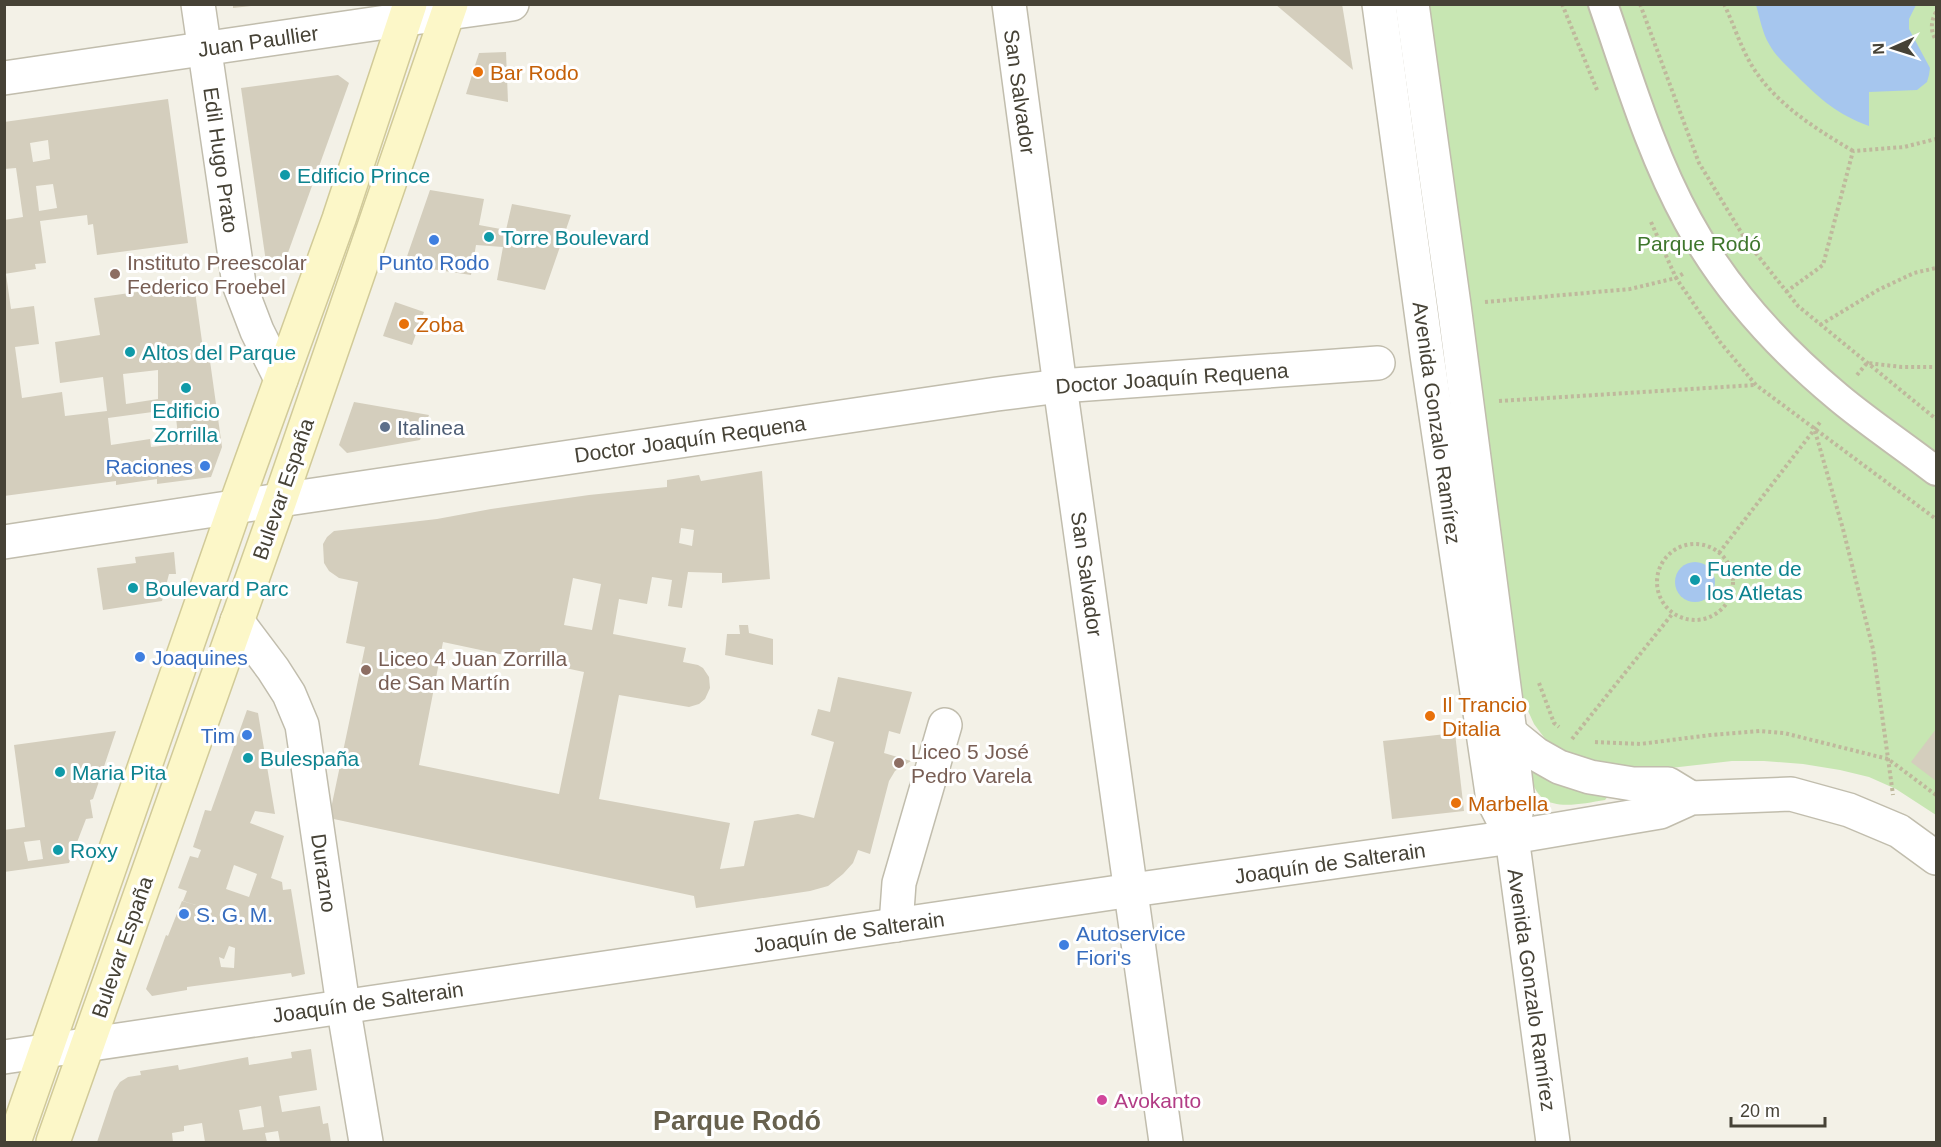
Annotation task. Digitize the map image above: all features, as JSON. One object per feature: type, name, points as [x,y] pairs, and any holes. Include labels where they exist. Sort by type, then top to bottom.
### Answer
[{"type":"main road","name":"Bulevar España","points":[[53,1143],[450,9]]},
{"type":"main road","name":"Bulevar España","points":[[14,1143],[339,219],[407,12]]},
{"type":"street","name":"Edil Hugo Prato","points":[[198,4],[239,284],[257,332],[281,379]]},
{"type":"street","name":"Juan Paullier","points":[[4,78],[204,48],[407,12],[512,4]]},
{"type":"street","name":"San Salvador","points":[[1009,4],[1166,1143]]},
{"type":"street","name":"Avenida Gonzalo Ramírez","points":[[1379,4],[1426,355],[1493,800],[1512,837]]},
{"type":"street","name":"Avenida Gonzalo Ramírez","points":[[1412,4],[1510,733],[1518,801],[1512,837],[1553,1143]]},
{"type":"street","points":[[1603,4],[1664,172],[1688,221],[1709,256],[1743,302],[1781,344],[1839,398],[1936,471]]},
{"type":"street","name":"Doctor Joaquín Requena","points":[[4,542],[997,394],[1060,386],[1378,363]]},
{"type":"street","name":"Durazno","points":[[237,621],[290,694],[302,725],[343,1005],[366,1143]]},
{"type":"street","points":[[896,925],[899,883],[945,725]]},
{"type":"street","points":[[1510,733],[1536,754],[1566,753],[1590,777],[1633,784],[1668,784],[1691,798]]},
{"type":"street","name":"Joaquín de Salterain","points":[[4,1057],[343,1005],[1512,837],[1660,812],[1691,798],[1791,794],[1849,810],[1899,831],[1936,858]]},
{"type":"path","points":[[1640,4],[1699,163],[1747,242],[1785,292],[1820,326],[1936,419]]},
{"type":"path","points":[[1724,4],[1756,72],[1772,92],[1816,129],[1853,151],[1904,147],[1936,139]]},
{"type":"path","points":[[1936,12],[1931,22],[1936,40]]},
{"type":"path","points":[[1785,292],[1823,265],[1853,151]]},
{"type":"path","points":[[1820,326],[1878,290],[1914,273],[1936,268]]},
{"type":"path","points":[[1454,305],[1630,289],[1676,278]]},
{"type":"path","points":[[1487,302],[1489,313]]},
{"type":"path","points":[[1719,553],[1867,363]]},
{"type":"path","points":[[1867,363],[1902,367],[1936,367]]},
{"type":"path","points":[[1467,402],[1756,385]]},
{"type":"path","points":[[1498,390],[1501,412]]},
{"type":"path","points":[[1814,430],[1843,529],[1873,648],[1899,831]]},
{"type":"path","points":[[1697,544],[1719,553],[1731,572],[1733,584],[1725,606],[1706,619],[1683,618],[1673,613],[1664,604],[1657,582],[1659,570],[1665,559],[1684,546],[1697,544]]},
{"type":"path","points":[[1566,753],[1673,613]]},
{"type":"path","points":[[1537,678],[1554,723],[1563,730]]},
{"type":"path","points":[[1587,742],[1640,744],[1760,731],[1784,733],[1888,759],[1936,795]]},
{"type":"path","points":[[1566,753],[1580,740]]},
{"type":"green space","name":"Parque Rodó","points":[[1426,5],[1936,5],[1936,815],[1896,789],[1869,777],[1803,764],[1732,761],[1644,771],[1607,772],[1549,744],[1534,724],[1524,702],[1517,665]]},
{"type":"green space","points":[[1533,767],[1609,795],[1605,800],[1580,804],[1557,804],[1547,801],[1539,795],[1533,785],[1530,770]]},
{"type":"water","points":[[1756,5],[1916,5],[1909,19],[1909,29],[1930,68],[1927,82],[1917,90],[1869,92],[1869,126],[1838,111],[1822,99],[1778,57],[1763,30]]},
{"type":"water","name":"Fuente de los Atletas","points":[[1695,562],[1703,563],[1709,568],[1714,574],[1714,590],[1709,596],[1703,601],[1695,602],[1687,601],[1681,596],[1676,590],[1675,582],[1676,574],[1681,568],[1687,563]]},
{"type":"building","points":[[233,4],[250,4],[251,6],[233,8]]},
{"type":"building","points":[[1275,4],[1342,4],[1353,70]]},
{"type":"building","points":[[506,52],[508,102],[466,94],[479,53]]},
{"type":"building","name":"Edificio Prince","points":[[338,75],[349,83],[285,261],[266,262],[241,88]]},
{"type":"building","points":[[168,99],[188,243],[97,255],[93,224],[88,225],[87,215],[40,221],[46,263],[35,264],[36,269],[4,274],[4,220],[23,217],[16,168],[4,169],[4,122]],"holes":[[[48,140],[50,159],[33,162],[30,143]],[[53,184],[57,208],[39,211],[36,186]]]},
{"type":"building","name":"Torre Boulevard","points":[[430,190],[484,199],[479,225],[506,230],[512,204],[571,215],[545,290],[497,280],[503,247],[476,245],[471,275],[404,265]]},
{"type":"building","points":[[6,274],[11,309],[34,306],[39,344],[15,347],[22,398],[62,392],[65,416],[107,411],[103,377],[60,383],[55,342],[100,335],[94,298],[194,284],[205,363],[210,361],[222,447],[211,477],[157,484],[157,479],[116,485],[116,481],[4,496],[4,275]],"holes":[[[158,370],[158,399],[126,404],[123,374]],[[175,409],[179,444],[151,447],[150,439],[111,445],[108,418]]]},
{"type":"building","name":"Zoba","points":[[395,302],[424,312],[412,345],[383,336]]},
{"type":"building","name":"Italinea","points":[[354,402],[429,415],[420,440],[347,453],[339,445]]},
{"type":"building","points":[[762,471],[770,579],[722,583],[722,573],[688,572],[682,608],[668,606],[672,580],[652,577],[647,604],[619,599],[613,634],[686,648],[683,662],[703,668],[709,677],[710,688],[705,699],[689,707],[619,695],[599,799],[730,823],[720,869],[744,866],[754,821],[798,814],[814,818],[834,742],[811,735],[818,709],[830,712],[838,677],[912,692],[900,734],[889,731],[884,753],[911,761],[895,771],[889,781],[870,854],[858,850],[853,863],[828,886],[810,891],[696,908],[694,896],[329,818],[365,647],[346,643],[358,582],[339,578],[329,571],[324,563],[323,544],[327,537],[334,531],[437,519],[589,495],[667,487],[667,480],[699,475],[701,481]],"holes":[[[681,528],[694,530],[692,546],[679,543]],[[573,578],[601,584],[592,630],[564,625]],[[443,642],[584,672],[559,794],[419,765]]]},
{"type":"building","name":"Boulevard Parc","points":[[174,552],[176,574],[169,574],[162,601],[103,610],[97,568],[136,563],[135,557]]},
{"type":"building","points":[[739,625],[748,625],[749,633],[773,639],[773,665],[725,655],[727,634],[740,634]]},
{"type":"building","points":[[247,710],[258,713],[275,814],[255,811],[250,823],[284,836],[271,878],[282,882],[283,890],[291,889],[305,974],[292,977],[291,973],[187,987],[187,990],[152,996],[146,989],[166,935],[168,936],[182,901],[196,905],[183,901],[187,891],[178,888],[190,856],[198,858],[201,850],[193,847],[205,810],[211,811]],"holes":[[[234,865],[257,874],[249,897],[226,889]],[[229,946],[235,948],[234,968],[221,967],[219,957],[224,959]]]},
{"type":"building","points":[[1936,729],[1936,781],[1911,762]]},
{"type":"building","name":"Maria Pita","points":[[116,731],[93,799],[90,800],[93,818],[86,819],[69,863],[4,872],[4,830],[25,827],[14,745]],"holes":[[[40,840],[43,859],[28,861],[24,842]]]},
{"type":"building","points":[[1455,733],[1464,811],[1392,819],[1383,741]]},
{"type":"building","points":[[311,1049],[317,1090],[279,1096],[282,1112],[320,1106],[323,1124],[328,1123],[331,1142],[280,1142],[278,1131],[265,1133],[267,1142],[205,1142],[202,1123],[184,1126],[184,1131],[172,1133],[173,1142],[97,1142],[114,1091],[120,1082],[128,1077],[141,1075],[140,1071],[178,1065],[179,1070],[248,1057],[249,1065],[292,1058],[291,1052]],"holes":[[[261,1106],[264,1127],[243,1130],[239,1110]]]},
{"type":"place","name":"Bar Rodo","points":[[478,72]]},
{"type":"place","name":"Edificio Prince","points":[[285,175]]},
{"type":"place","name":"Torre Boulevard","points":[[489,237]]},
{"type":"place","name":"Punto Rodo","points":[[434,240]]},
{"type":"place","name":"Instituto Preescolar Federico Froebel","points":[[115,274]]},
{"type":"place","name":"Zoba","points":[[404,324]]},
{"type":"place","name":"Altos del Parque","points":[[130,352]]},
{"type":"place","name":"Edificio Zorrilla","points":[[186,388]]},
{"type":"place","name":"Italinea","points":[[385,427]]},
{"type":"place","name":"Raciones","points":[[205,466]]},
{"type":"place","name":"Fuente de los Atletas","points":[[1695,580]]},
{"type":"place","name":"Boulevard Parc","points":[[133,588]]},
{"type":"place","name":"Joaquines","points":[[140,657]]},
{"type":"place","name":"Liceo 4 Juan Zorrilla de San Martín","points":[[366,670]]},
{"type":"place","name":"Il Trancio Ditalia","points":[[1430,716]]},
{"type":"place","name":"Tim","points":[[247,735]]},
{"type":"place","name":"Bulespaña","points":[[248,758]]},
{"type":"place","name":"Liceo 5 José Pedro Varela","points":[[899,763]]},
{"type":"place","name":"Maria Pita","points":[[60,772]]},
{"type":"place","name":"Marbella","points":[[1456,803]]},
{"type":"place","name":"Roxy","points":[[58,850]]},
{"type":"place","name":"S. G. M.","points":[[184,914]]},
{"type":"place","name":"Autoservice Fiori's","points":[[1064,945]]},
{"type":"place","name":"Avokanto","points":[[1102,1100]]},
{"type":"district","name":"Parque Rodó","points":[[737,1121]]}]
